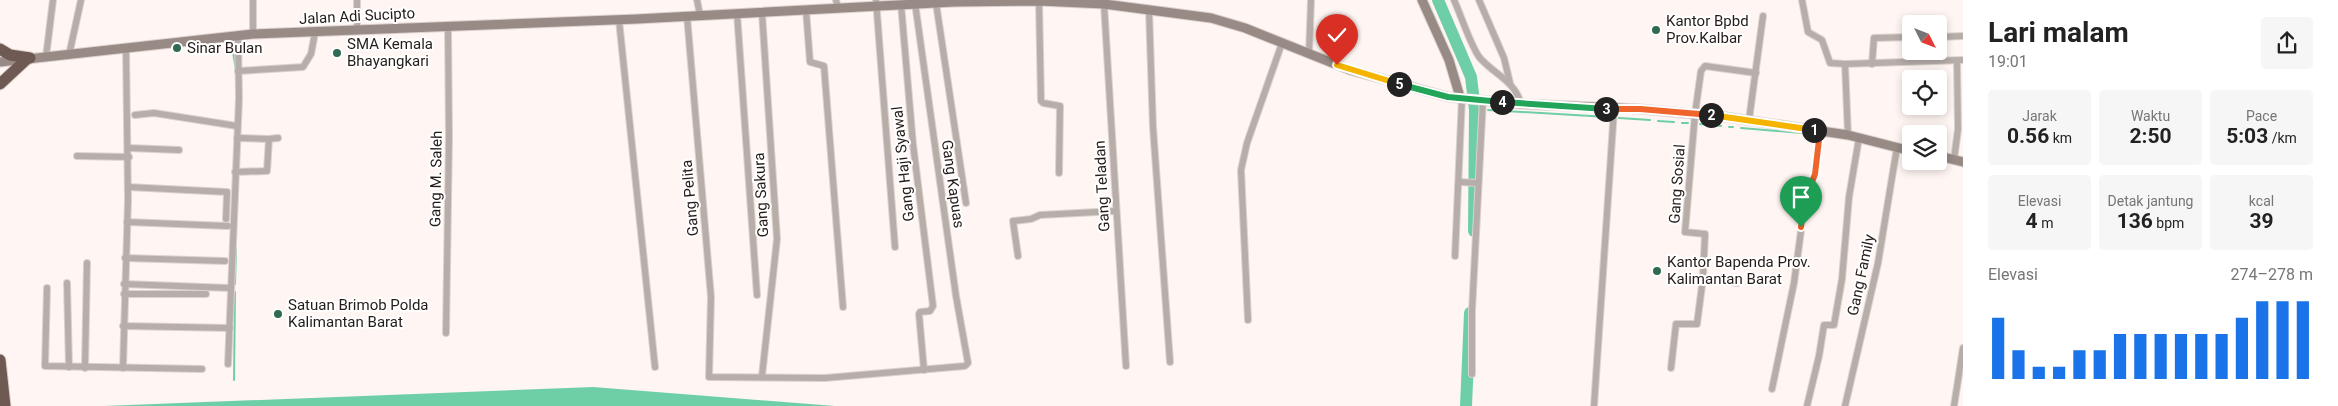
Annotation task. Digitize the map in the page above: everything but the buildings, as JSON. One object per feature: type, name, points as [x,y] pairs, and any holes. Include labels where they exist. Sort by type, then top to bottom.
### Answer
[{"type":"highway","points":[[0,49],[10,55],[29,58]]},
{"type":"highway","points":[[0,84],[29,58]]},
{"type":"highway","points":[[0,360],[5,406]]},
{"type":"main road","name":"Jalan Adi Sucipto","points":[[0,62],[252,34],[315,33],[762,13],[806,10],[837,4],[901,4],[996,0],[1091,2],[1212,18],[1245,28],[1350,70],[1448,97],[1522,104],[1694,114],[1749,120],[1848,135],[1902,148]]},
{"type":"main road","points":[[1422,0],[1449,60],[1453,78],[1448,97]]},
{"type":"main road","points":[[1453,78],[1472,98]]},
{"type":"street","points":[[46,57],[53,0]]},
{"type":"street","points":[[69,55],[81,0]]},
{"type":"street","points":[[252,34],[253,0]]},
{"type":"street","points":[[357,0],[357,30]]},
{"type":"street","points":[[696,0],[700,15]]},
{"type":"street","points":[[1309,54],[1310,0]]},
{"type":"street","points":[[1454,0],[1479,56],[1517,91],[1522,104]]},
{"type":"street","points":[[1479,0],[1504,58],[1510,84]]},
{"type":"street","points":[[1802,0],[1808,32],[1822,40],[1830,62],[1872,64],[1960,61],[1958,161]]},
{"type":"street","points":[[1039,1],[1041,101],[1042,103],[1060,106],[1059,173]]},
{"type":"street","points":[[876,3],[895,248]]},
{"type":"street","name":"Gang Kapuas","points":[[915,3],[955,286],[968,363],[966,366],[924,370]]},
{"type":"street","points":[[936,3],[966,203]]},
{"type":"street","name":"Gang Haji Syawal","points":[[901,4],[913,144],[933,306],[930,311],[921,311],[919,314],[924,370]]},
{"type":"street","name":"Gang Teladan","points":[[1104,4],[1126,366]]},
{"type":"street","points":[[806,10],[810,62],[824,66],[843,307]]},
{"type":"street","points":[[1149,10],[1154,136],[1170,362]]},
{"type":"street","points":[[737,13],[757,296]]},
{"type":"street","name":"Gang Sakura","points":[[762,13],[777,240],[762,376]]},
{"type":"street","name":"Gang Pelita","points":[[688,16],[710,284],[709,377],[762,376]]},
{"type":"street","points":[[1749,120],[1763,16]]},
{"type":"street","points":[[619,20],[655,367]]},
{"type":"street","name":"Gang M. Saleh","points":[[446,333],[449,137],[448,26]]},
{"type":"street","points":[[238,71],[302,68],[311,54],[315,33]]},
{"type":"street","points":[[1948,37],[1963,36]]},
{"type":"street","points":[[228,364],[237,126],[238,37]]},
{"type":"street","points":[[1872,64],[1874,38],[1902,37]]},
{"type":"street","points":[[1248,320],[1241,170],[1247,143],[1282,43]]},
{"type":"street","points":[[123,368],[129,157],[126,49]]},
{"type":"street","points":[[1845,64],[1848,135]]},
{"type":"street","points":[[1694,114],[1703,67],[1756,73]]},
{"type":"street","points":[[1455,256],[1472,98]]},
{"type":"street","points":[[1472,98],[1478,183],[1472,311],[1472,374]]},
{"type":"street","points":[[1594,406],[1614,110]]},
{"type":"street","points":[[134,115],[154,113],[237,126]]},
{"type":"street","name":"Gang Sosial","points":[[1671,368],[1676,324],[1697,324],[1703,278],[1705,234],[1685,232],[1694,114]]},
{"type":"street","points":[[1772,388],[1794,284],[1805,201],[1815,174],[1820,131]]},
{"type":"street","points":[[236,138],[278,138]]},
{"type":"street","points":[[1807,406],[1824,325],[1834,325],[1838,305],[1849,197],[1859,138]]},
{"type":"street","points":[[235,172],[267,170],[269,139]]},
{"type":"street","name":"Gang Family","points":[[1845,406],[1878,263],[1897,147]]},
{"type":"street","points":[[128,148],[180,150]]},
{"type":"street","points":[[77,156],[129,157]]},
{"type":"street","points":[[1463,182],[1478,183]]},
{"type":"street","points":[[127,222],[227,222],[227,192],[128,187]]},
{"type":"street","points":[[1018,256],[1013,221],[1031,219],[1040,215],[1116,211]]},
{"type":"street","points":[[125,258],[225,261]]},
{"type":"street","points":[[85,368],[87,263]]},
{"type":"street","points":[[1703,278],[1737,283]]},
{"type":"street","points":[[67,284],[69,367]]},
{"type":"street","points":[[124,284],[230,288]]},
{"type":"street","points":[[47,288],[45,366],[202,369]]},
{"type":"street","points":[[124,294],[206,294]]},
{"type":"street","points":[[123,326],[230,328]]},
{"type":"street","points":[[1954,406],[1963,348]]},
{"type":"street","points":[[762,376],[825,378],[924,370]]},
{"type":"shaded area","points":[[593,387],[835,406],[104,406]]},
{"type":"waterway","points":[[1438,0],[1471,77],[1475,110],[1474,231]]},
{"type":"waterway","points":[[232,46],[236,70]]},
{"type":"waterway","points":[[1488,110],[1608,117]]},
{"type":"waterway","points":[[1619,118],[1650,120]]},
{"type":"waterway","points":[[1658,121],[1674,122]]},
{"type":"waterway","points":[[1682,123],[1688,123]]},
{"type":"waterway","points":[[1700,124],[1721,126]]},
{"type":"waterway","points":[[1741,128],[1802,133]]},
{"type":"waterway","points":[[235,284],[236,249]]},
{"type":"waterway","points":[[234,380],[235,292]]},
{"type":"waterway","points":[[1466,406],[1470,313]]},
{"type":"place","name":"Kantor Bpbd Prov.Kalbar","points":[[1656,30]]},
{"type":"place","name":"Sinar Bulan","points":[[177,48]]},
{"type":"place","name":"SMA Kemala Bhayangkari","points":[[337,53]]},
{"type":"place","name":"Kantor Bapenda Prov. Kalimantan Barat","points":[[1657,271]]},
{"type":"place","name":"Satuan Brimob Polda Kalimantan Barat","points":[[278,314]]},
{"type":"route","points":[[1337,65],[1448,97],[1614,110],[1640,109],[1726,117],[1820,131],[1815,174],[1803,208],[1801,227]]}]
